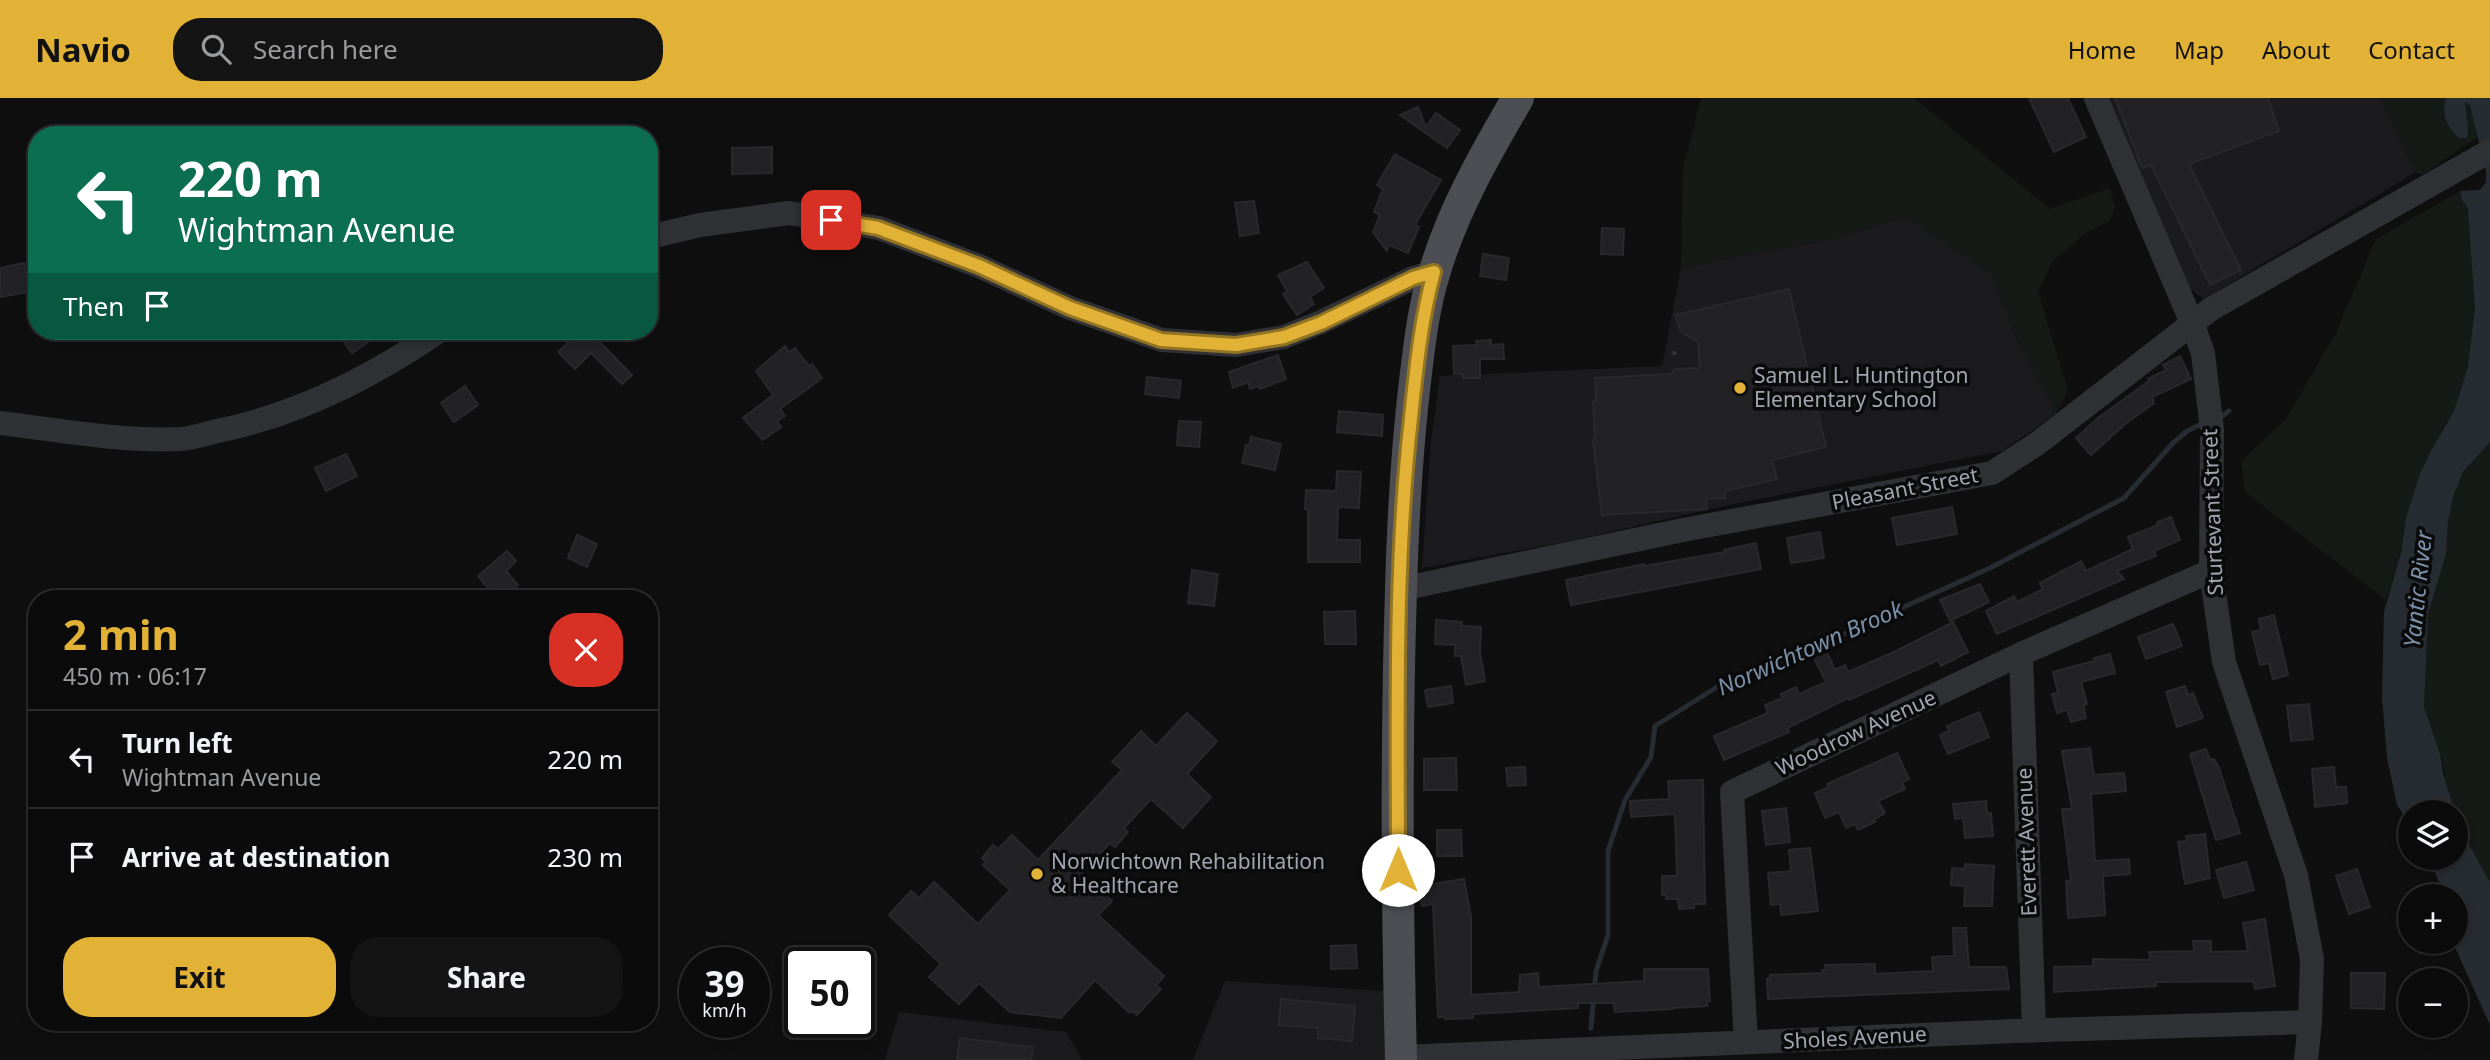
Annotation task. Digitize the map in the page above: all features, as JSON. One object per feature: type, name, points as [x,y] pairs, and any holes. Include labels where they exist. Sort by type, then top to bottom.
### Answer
[{"type":"main road","points":[[1401,1058],[1398,769],[1401,589],[1404,492],[1420,344],[1434,272],[1460,206],[1518,98]]},
{"type":"street","name":"Sturtevant Street","points":[[2096,98],[2203,353],[2211,421],[2211,572],[2224,662],[2296,875],[2312,959],[2311,1022],[2305,1060]]},
{"type":"street","name":"Pleasant Street","points":[[1401,589],[1683,530],[1992,473],[2038,443],[2225,300],[2490,150]]},
{"type":"street","points":[[658,235],[700,225],[789,213],[878,228],[979,266],[1070,308],[1161,340],[1236,345],[1284,337],[1321,323],[1413,278],[1434,272]]},
{"type":"street","points":[[0,424],[116,437],[181,439],[257,423],[320,399],[387,365],[425,340]]},
{"type":"street","name":"Woodrow Avenue","points":[[1745,1042],[1732,792],[2021,654],[2211,572]]},
{"type":"street","name":"Everett Avenue","points":[[2021,654],[2034,1030]]},
{"type":"street","name":"Sholes Avenue","points":[[1401,1058],[2034,1030],[2311,1022]]},
{"type":"path","points":[[1673,352],[1680,357]]},
{"type":"shaded area","points":[[1701,98],[1914,98],[2050,209],[2110,188],[2115,207],[2109,221],[2087,232],[2053,261],[2038,292],[2068,390],[2056,414],[2014,333],[1992,276],[1904,217],[1841,237],[1681,268],[1683,169]]},
{"type":"shaded area","points":[[2106,98],[2380,98],[2416,172],[2204,299],[2187,287]]},
{"type":"shaded area","points":[[2380,98],[2451,98],[2467,120],[2466,101],[2472,112],[2477,137],[2422,175],[2416,172]]},
{"type":"shaded area","points":[[2460,191],[2468,208],[2473,261],[2473,341],[2454,411],[2442,430],[2406,518],[2398,562],[2386,600],[2245,492],[2241,461],[2286,419],[2336,333],[2376,239]]},
{"type":"shaded area","name":"Samuel L. Huntington Elementary School","points":[[1904,216],[1992,276],[2014,333],[2056,414],[2002,451],[1724,506],[1570,541],[1422,568],[1431,441],[1440,376],[1662,366],[1681,268],[1841,237]]},
{"type":"shaded area","points":[[2490,442],[2490,882],[2468,843],[2468,800],[2451,800],[2440,754],[2424,707],[2428,614],[2446,554],[2448,521],[2454,494],[2463,473]]},
{"type":"shaded area","points":[[1225,981],[1384,991],[1385,1060],[1193,1060]]},
{"type":"shaded area","points":[[899,1012],[1066,1032],[1082,1060],[885,1060]]},
{"type":"water","name":"Yantic River","points":[[2446,98],[2490,98],[2490,442],[2463,472],[2454,494],[2448,521],[2446,554],[2428,614],[2424,707],[2440,754],[2451,800],[2398,800],[2398,806],[2387,758],[2382,697],[2384,612],[2401,552],[2406,518],[2420,474],[2454,411],[2468,367],[2475,309],[2468,208],[2460,191],[2480,190],[2486,182],[2486,171],[2470,106],[2465,102],[2467,138],[2459,138],[2451,129],[2444,109]]},
{"type":"water","points":[[2468,843],[2490,882],[2490,1025],[2468,976],[2468,968],[2464,968],[2458,954],[2468,954],[2468,884],[2440,884],[2434,870],[2468,870]]},
{"type":"building","points":[[2029,98],[2068,98],[2086,137],[2054,152]]},
{"type":"building","points":[[2115,98],[2268,98],[2279,131],[2189,164],[2241,270],[2210,285],[2151,165],[2142,168]]},
{"type":"building","points":[[1418,107],[1426,127],[1436,113],[1460,130],[1447,148],[1400,115]]},
{"type":"building","points":[[772,147],[772,173],[732,174],[732,148]]},
{"type":"building","points":[[1395,154],[1441,180],[1415,225],[1419,227],[1408,253],[1389,245],[1387,251],[1373,232],[1380,215],[1374,212],[1383,189],[1377,185]]},
{"type":"building","points":[[1254,201],[1259,233],[1240,236],[1235,203]]},
{"type":"building","points":[[1602,228],[1624,229],[1623,255],[1601,254]]},
{"type":"building","points":[[1483,254],[1509,258],[1506,280],[1480,276]]},
{"type":"building","points":[[1307,262],[1324,288],[1310,297],[1314,304],[1297,315],[1283,294],[1287,291],[1278,275]]},
{"type":"building","points":[[24,263],[28,292],[0,297],[0,268]]},
{"type":"building","points":[[1789,289],[1826,447],[1772,460],[1777,479],[1725,491],[1725,498],[1706,499],[1707,509],[1602,515],[1593,439],[1595,378],[1671,374],[1675,369],[1700,368],[1698,342],[1681,332],[1675,315]]},
{"type":"building","points":[[343,340],[367,340],[368,342],[352,353]]},
{"type":"building","points":[[571,340],[598,340],[632,375],[622,384],[591,353],[575,369],[558,352]]},
{"type":"building","points":[[1491,340],[1491,345],[1503,344],[1504,359],[1480,359],[1480,378],[1463,378],[1463,374],[1454,374],[1453,346],[1477,345],[1476,341]]},
{"type":"building","points":[[785,346],[789,352],[795,348],[822,378],[780,409],[785,416],[777,421],[781,427],[763,440],[743,418],[773,395],[756,371]]},
{"type":"building","points":[[1278,355],[1286,379],[1260,389],[1259,386],[1250,389],[1248,382],[1233,388],[1229,372]]},
{"type":"building","points":[[2180,356],[2191,379],[2152,397],[2154,403],[2124,425],[2091,455],[2076,438],[2098,418],[2149,381],[2148,379],[2166,370],[2163,365]]},
{"type":"building","points":[[1147,377],[1181,381],[1179,398],[1145,394]]},
{"type":"building","points":[[465,386],[478,405],[454,422],[441,403]]},
{"type":"building","points":[[1339,411],[1383,415],[1382,436],[1337,432]]},
{"type":"building","points":[[1179,421],[1201,422],[1199,447],[1177,445]]},
{"type":"building","points":[[1251,437],[1281,444],[1275,470],[1242,463],[1246,445],[1249,446]]},
{"type":"building","points":[[346,454],[357,476],[326,491],[315,468]]},
{"type":"building","points":[[1337,471],[1361,472],[1359,508],[1338,507],[1337,540],[1360,540],[1360,562],[1308,562],[1306,490],[1336,491]]},
{"type":"building","points":[[1952,507],[1957,534],[1897,545],[1892,518]]},
{"type":"building","points":[[2171,517],[2180,540],[2154,551],[2156,556],[2117,571],[2124,579],[1997,634],[1986,611],[2014,596],[2017,602],[2043,589],[2040,583],[2081,561],[2086,571],[2133,549],[2128,537]]},
{"type":"building","points":[[1820,532],[1824,558],[1791,563],[1787,538]]},
{"type":"building","points":[[577,535],[597,544],[587,567],[568,558]]},
{"type":"building","points":[[1756,543],[1761,569],[1571,605],[1566,580],[1644,564],[1725,552],[1724,550]]},
{"type":"building","points":[[507,551],[516,561],[506,571],[518,585],[512,590],[490,590],[478,576]]},
{"type":"building","points":[[1192,570],[1218,574],[1214,606],[1188,603]]},
{"type":"building","points":[[1980,584],[1989,602],[1950,621],[1940,600]]},
{"type":"building","points":[[1355,611],[1356,644],[1325,644],[1324,612]]},
{"type":"building","points":[[2274,615],[2288,675],[2273,679],[2269,663],[2260,665],[2252,632],[2261,630],[2259,619]]},
{"type":"building","points":[[1436,620],[1481,627],[1480,652],[1485,681],[1466,685],[1461,656],[1455,656],[1455,645],[1435,644]]},
{"type":"building","points":[[1953,622],[1968,652],[1941,666],[1938,660],[1849,700],[1848,698],[1787,728],[1789,732],[1724,760],[1714,736],[1768,713],[1765,705],[1782,698],[1781,694],[1796,687],[1799,694],[1826,682],[1811,652],[1824,646],[1835,670],[1845,665],[1848,672]]},
{"type":"building","points":[[2173,624],[2182,646],[2146,659],[2138,637]]},
{"type":"building","points":[[2110,654],[2115,673],[2081,682],[2087,704],[2083,705],[2086,718],[2071,722],[2067,710],[2057,713],[2052,694],[2058,693],[2053,672]]},
{"type":"building","points":[[1451,686],[1453,703],[1428,707],[1425,690]]},
{"type":"building","points":[[2185,686],[2188,695],[2193,693],[2203,718],[2177,727],[2166,692]]},
{"type":"building","points":[[2309,704],[2313,739],[2291,741],[2287,706]]},
{"type":"building","points":[[1979,712],[1989,737],[1948,754],[1940,735],[1949,731],[1947,726]]},
{"type":"building","name":"Norwichtown Rehabilitation & Healthcare","points":[[1187,713],[1217,741],[1187,774],[1211,797],[1183,828],[1151,799],[1124,828],[1128,832],[1115,847],[1110,843],[1082,873],[1112,901],[1098,915],[1164,976],[1156,985],[1161,989],[1137,1015],[1132,1011],[1130,1013],[1095,980],[1061,1018],[1010,1012],[979,983],[959,1004],[929,977],[941,964],[889,915],[911,891],[919,898],[934,882],[978,924],[1010,890],[983,865],[986,862],[982,858],[993,845],[998,849],[1012,835],[1038,860],[1122,770],[1112,762],[1141,731],[1156,746]]},
{"type":"building","points":[[2090,748],[2094,775],[2124,773],[2126,791],[2091,794],[2095,861],[2129,859],[2130,874],[2103,876],[2105,915],[2068,918],[2066,881],[2071,881],[2062,809],[2072,809],[2062,751]]},
{"type":"building","points":[[2206,749],[2210,760],[2214,759],[2219,768],[2240,833],[2216,840],[2190,754]]},
{"type":"building","points":[[1897,753],[1909,779],[1902,782],[1905,789],[1878,801],[1885,813],[1874,820],[1875,822],[1858,830],[1855,824],[1846,828],[1839,812],[1825,818],[1815,793],[1829,787],[1827,784]]},
{"type":"building","points":[[1456,758],[1457,790],[1424,790],[1424,759]]},
{"type":"building","points":[[1525,767],[1526,785],[1508,786],[1506,768]]},
{"type":"building","points":[[2334,767],[2336,787],[2346,787],[2347,803],[2315,807],[2312,769]]},
{"type":"building","points":[[1703,780],[1705,904],[1679,909],[1678,899],[1666,899],[1666,895],[1662,895],[1662,876],[1677,876],[1675,814],[1631,817],[1630,801],[1669,799],[1668,781]]},
{"type":"building","points":[[1986,801],[1987,813],[1991,813],[1993,836],[1965,838],[1963,818],[1955,819],[1953,804]]},
{"type":"building","points":[[1786,808],[1790,842],[1766,845],[1762,811]]},
{"type":"building","points":[[1437,830],[1461,830],[1462,856],[1437,856]]},
{"type":"building","points":[[2205,834],[2210,878],[2185,884],[2178,842],[2187,841],[2186,836]]},
{"type":"building","points":[[1810,848],[1818,911],[1781,915],[1780,904],[1771,905],[1768,873],[1791,871],[1789,850]]},
{"type":"building","points":[[2246,862],[2254,890],[2224,898],[2216,870]]},
{"type":"building","points":[[1965,864],[1994,866],[1992,906],[1964,906],[1965,886],[1951,885],[1952,868],[1965,869]]},
{"type":"building","points":[[2357,869],[2370,907],[2349,914],[2336,876]]},
{"type":"building","points":[[1464,879],[1471,917],[1471,995],[1519,992],[1520,975],[1538,973],[1539,987],[1644,981],[1644,969],[1708,969],[1710,1001],[1707,1001],[1707,1006],[1673,1009],[1615,1012],[1614,1003],[1578,1003],[1578,1008],[1473,1014],[1473,1018],[1438,1017],[1433,904],[1422,906],[1419,886]]},
{"type":"building","points":[[2265,919],[2275,986],[2255,989],[2253,981],[2156,982],[2156,986],[2054,992],[2054,967],[2093,966],[2093,959],[2150,960],[2149,952],[2194,951],[2193,941],[2211,941],[2211,952],[2248,951],[2243,923]]},
{"type":"building","points":[[1953,928],[1966,928],[1969,967],[2006,967],[2009,989],[1768,999],[1767,979],[1770,979],[1770,975],[1822,973],[1822,970],[1826,970],[1825,965],[1875,964],[1875,974],[1933,971],[1932,957],[1954,956]]},
{"type":"building","points":[[1356,945],[1357,968],[1331,969],[1331,946]]},
{"type":"building","points":[[2351,973],[2385,973],[2384,1009],[2351,1008]]},
{"type":"building","points":[[1281,999],[1355,1006],[1352,1041],[1318,1038],[1318,1028],[1279,1025]]},
{"type":"building","points":[[960,1038],[1033,1047],[1031,1060],[957,1060]]},
{"type":"waterway","name":"Norwichtown Brook","points":[[2218,419],[2229,411]]},
{"type":"waterway","name":"Norwichtown Brook","points":[[1591,1028],[1596,971],[1608,935],[1608,851],[1625,800],[1651,757],[1655,726],[1725,682],[1809,650],[1990,568],[2124,498],[2173,443],[2187,431],[2205,422]]},
{"type":"place","name":"Samuel L. Huntington Elementary School","points":[[1740,388]]},
{"type":"place","name":"Norwichtown Rehabilitation & Healthcare","points":[[1037,874]]},
{"type":"route","points":[[831,220],[878,228],[979,266],[1070,308],[1161,340],[1236,345],[1284,337],[1321,323],[1413,278],[1434,272],[1418,357],[1404,492],[1399,625],[1398,870]]}]
